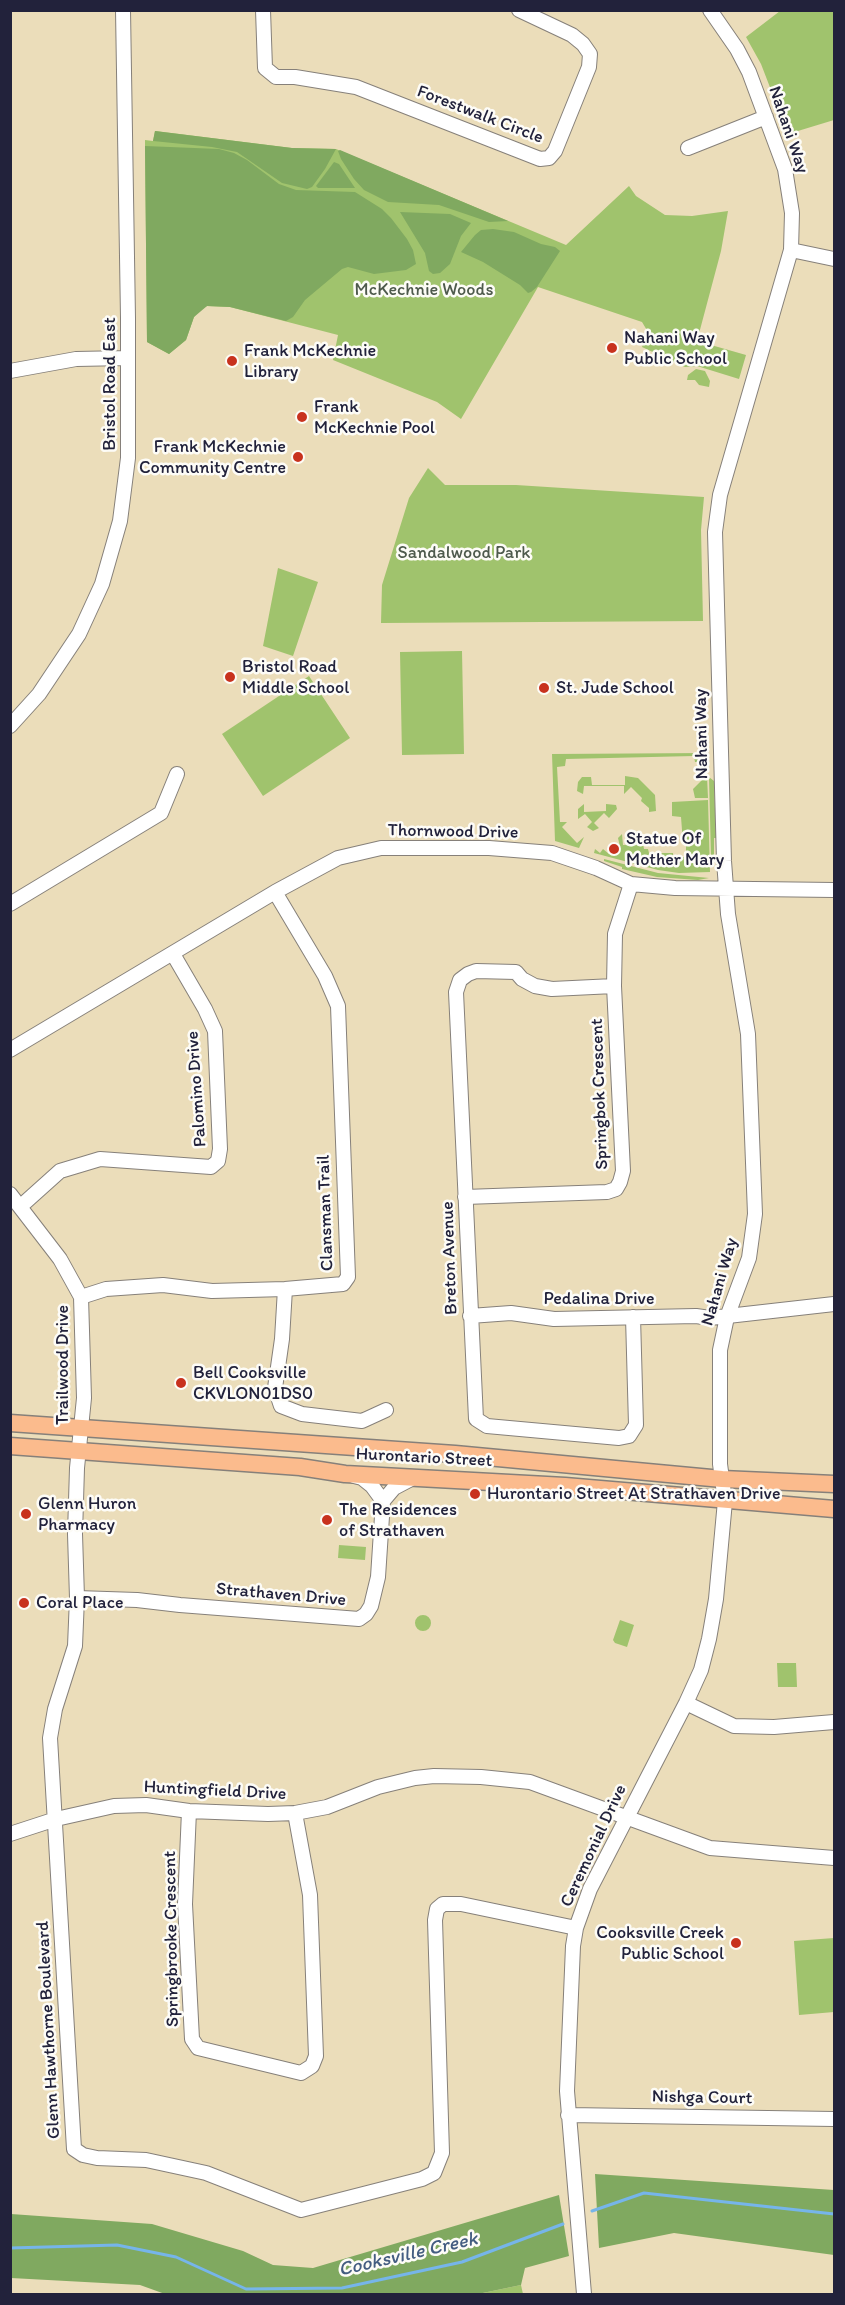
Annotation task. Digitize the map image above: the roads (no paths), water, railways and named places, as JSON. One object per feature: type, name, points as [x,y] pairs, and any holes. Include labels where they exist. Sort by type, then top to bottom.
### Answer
[{"type":"main road","name":"Hurontario Street","points":[[10,1423],[81,1430],[455,1454],[722,1479],[834,1484]]},
{"type":"main road","name":"Hurontario Street","points":[[10,1446],[300,1467],[345,1474],[565,1486],[834,1509]]},
{"type":"street","name":"Bristol Road East","points":[[10,726],[39,694],[78,634],[102,584],[117,536],[128,458],[123,10]]},
{"type":"street","name":"Forestwalk Circle","points":[[263,10],[265,68],[276,77],[295,76],[356,87],[540,159],[549,158],[555,151],[590,67],[590,54],[584,44],[572,35],[519,10]]},
{"type":"street","name":"Nahani Way","points":[[710,10],[745,64],[785,169],[792,213],[792,250],[720,495],[716,516],[726,889],[748,1034],[755,1214],[749,1258],[727,1317],[720,1350],[718,1371],[722,1479],[725,1501]]},
{"type":"street","points":[[688,148],[766,117]]},
{"type":"street","points":[[792,250],[834,259]]},
{"type":"street","points":[[10,372],[76,359],[127,358]]},
{"type":"street","points":[[10,904],[161,813],[177,774]]},
{"type":"street","name":"Thornwood Drive","points":[[10,1050],[275,892],[338,858],[381,848],[489,848],[552,853],[596,868],[631,884],[675,888],[834,890]]},
{"type":"street","name":"Springbok Crescent","points":[[465,1197],[607,1192],[616,1188],[621,1182],[623,1171],[614,986],[615,934],[631,884]]},
{"type":"street","name":"Clansman Trail","points":[[81,1297],[106,1289],[163,1285],[212,1291],[285,1289],[343,1284],[348,1277],[338,1006],[325,976],[275,892]]},
{"type":"street","name":"Palomino Drive","points":[[21,1206],[60,1171],[100,1159],[211,1167],[218,1161],[220,1149],[215,1031],[173,954]]},
{"type":"street","name":"Breton Avenue","points":[[614,986],[552,989],[535,986],[522,979],[516,972],[476,971],[460,980],[456,992],[474,1413],[479,1423],[487,1426],[623,1438],[632,1434],[636,1425],[633,1317]]},
{"type":"street","name":"Trailwood Drive","points":[[10,1194],[60,1259],[81,1297],[84,1375],[79,1451]]},
{"type":"street","points":[[285,1289],[282,1339],[275,1388],[281,1406],[302,1414],[362,1421],[386,1410]]},
{"type":"street","name":"Pedalina Drive","points":[[470,1316],[512,1313],[554,1319],[727,1317],[834,1304]]},
{"type":"street","name":"Glenn Hawthorne Boulevard","points":[[79,1451],[75,1534],[77,1598],[75,1646],[55,1709],[50,1738],[74,2149],[83,2155],[97,2158],[146,2160],[206,2173],[301,2210],[422,2179],[434,2173],[442,2152],[435,1920],[437,1909],[442,1904],[461,1904],[576,1928]]},
{"type":"street","points":[[345,1474],[362,1478],[372,1486],[383,1501],[394,1488],[415,1477]]},
{"type":"street","name":"Strathaven Drive","points":[[77,1598],[137,1600],[343,1619],[359,1618],[366,1614],[371,1606],[378,1577],[383,1501]]},
{"type":"street","name":"Ceremonial Drive","points":[[584,2295],[568,2115],[571,1964],[576,1928],[590,1889],[701,1670],[716,1599],[725,1501]]},
{"type":"street","points":[[686,1703],[734,1726],[774,1727],[834,1722]]},
{"type":"street","name":"Huntingfield Drive","points":[[10,1834],[88,1811],[128,1805],[146,1805],[189,1812],[295,1813],[327,1807],[397,1782],[434,1776],[510,1778],[530,1782],[710,1848],[834,1858]]},
{"type":"street","name":"Springbrooke Crescent","points":[[189,1812],[185,1904],[192,2039],[198,2048],[301,2073],[312,2066],[316,2056],[310,1895],[295,1813]]},
{"type":"street","name":"Nishga Court","points":[[568,2115],[834,2119]]},
{"type":"waterway","name":"Cooksville Creek","points":[[592,2211],[644,2193],[834,2214]]},
{"type":"waterway","name":"Cooksville Creek","points":[[10,2248],[117,2245],[176,2257],[246,2289],[342,2288],[462,2262],[563,2224]]},
{"type":"place","name":"Nahani Way Public School","points":[[612,348]]},
{"type":"place","name":"Frank McKechnie Library","points":[[232,361]]},
{"type":"place","name":"Frank McKechnie Pool","points":[[302,417]]},
{"type":"place","name":"Frank McKechnie Community Centre","points":[[298,457]]},
{"type":"place","name":"Bristol Road Middle School","points":[[230,677]]},
{"type":"place","name":"St. Jude School","points":[[544,688]]},
{"type":"place","name":"Statue Of Mother Mary","points":[[614,849]]},
{"type":"place","name":"Bell Cooksville CKVLON01DS0","points":[[181,1383]]},
{"type":"place","name":"Hurontario Street At Strathaven Drive","points":[[475,1494]]},
{"type":"place","name":"Glenn Huron Pharmacy","points":[[26,1514]]},
{"type":"place","name":"The Residences of Strathaven","points":[[327,1520]]},
{"type":"place","name":"Coral Place","points":[[24,1603]]},
{"type":"place","name":"Cooksville Creek Public School","points":[[736,1943]]},
{"type":"park label","name":"McKechnie Woods","points":[[424,290]]},
{"type":"park label","name":"Sandalwood Park","points":[[464,553]]}]
